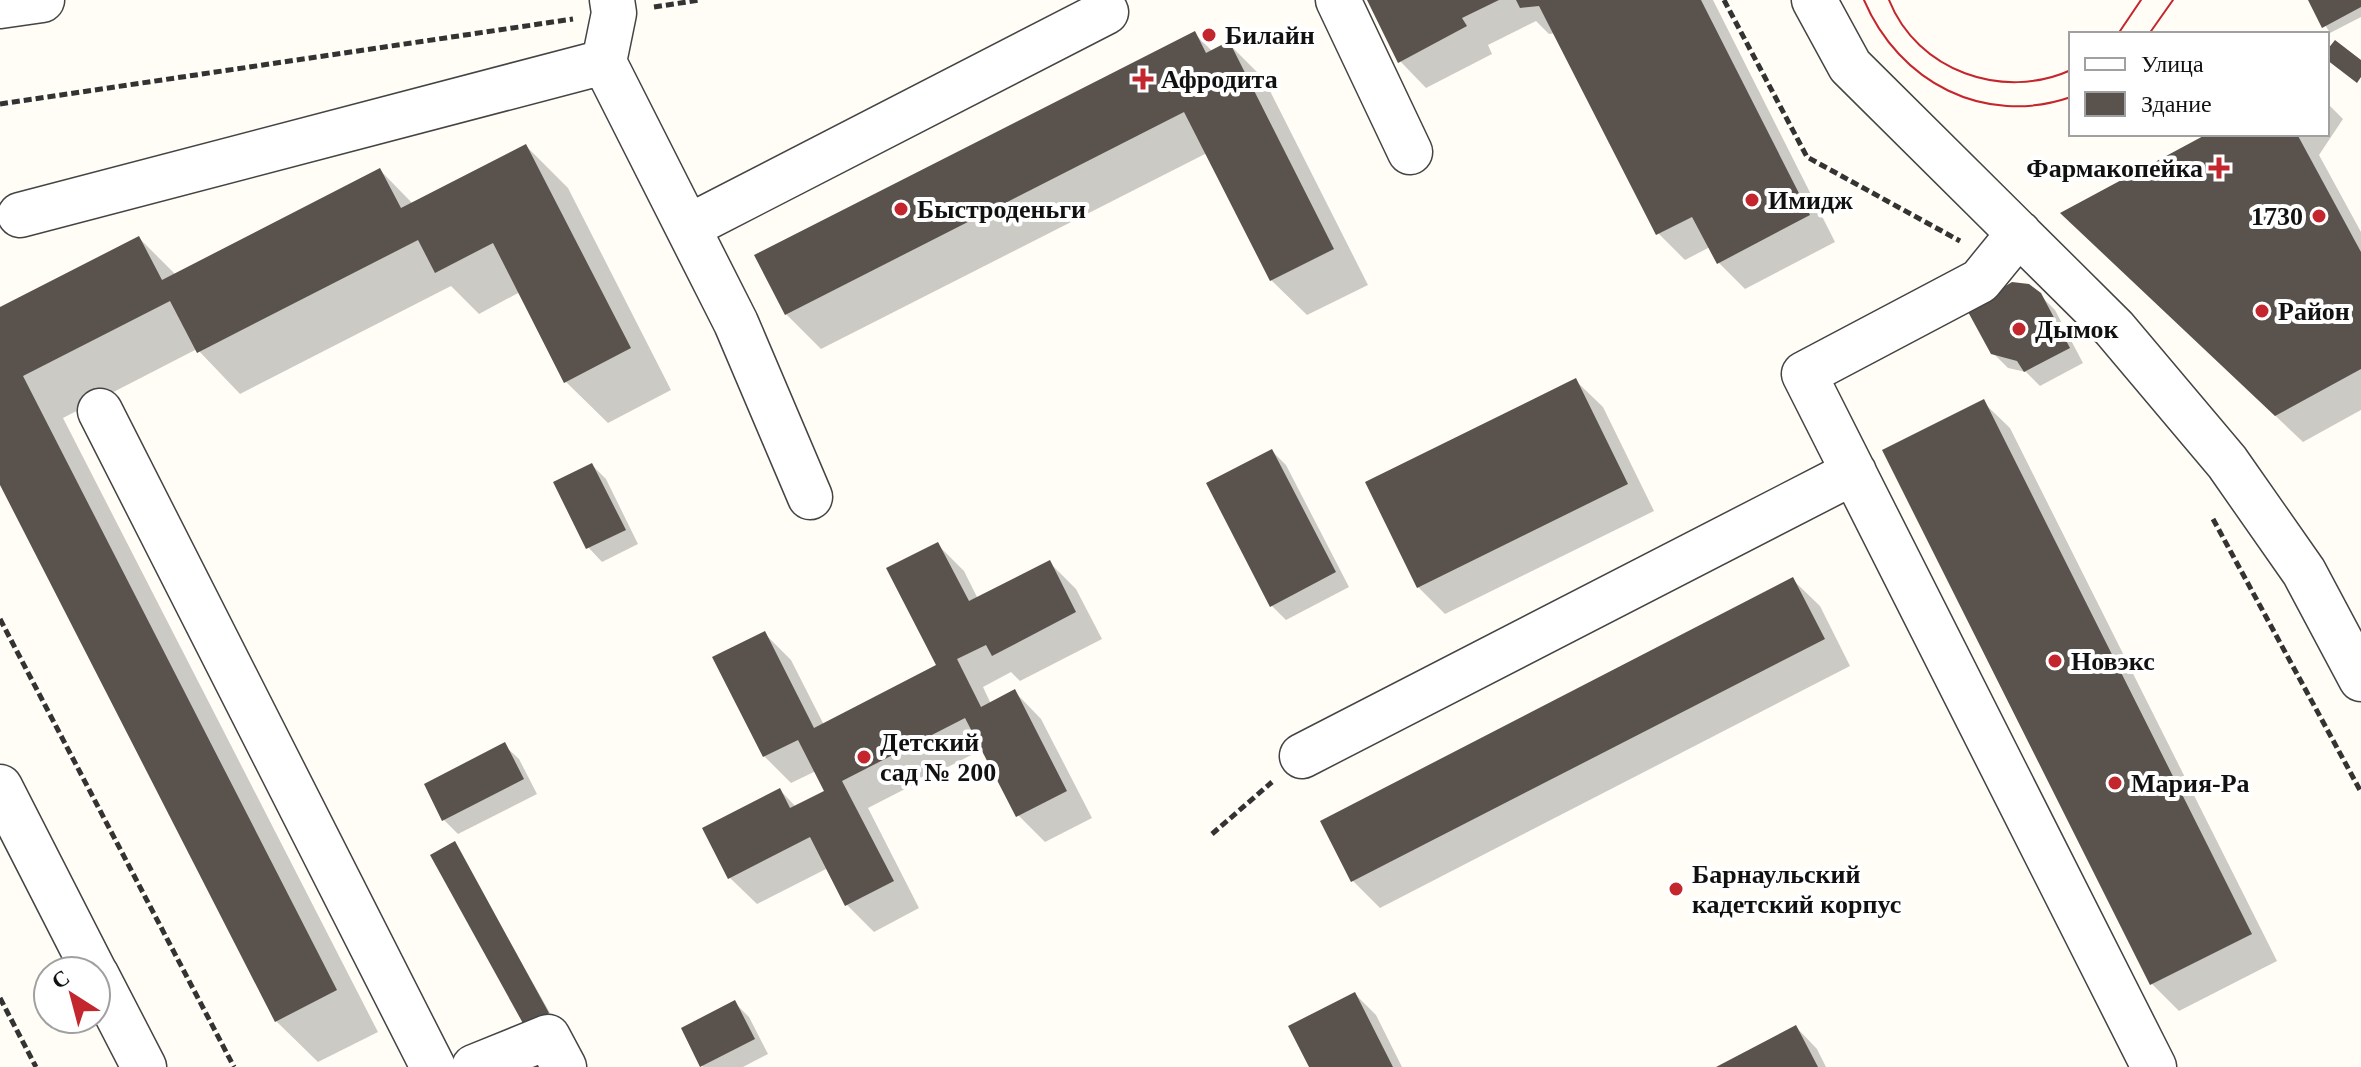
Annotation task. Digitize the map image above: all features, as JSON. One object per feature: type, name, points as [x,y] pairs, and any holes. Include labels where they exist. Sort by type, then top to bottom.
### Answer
[{"type":"street","points":[[0,6],[42,0]]},
{"type":"street","points":[[1338,0],[1410,152]]},
{"type":"street","points":[[1814,0],[1850,66],[2012,242],[2114,328],[2227,462],[2304,572],[2361,679]]},
{"type":"street","points":[[613,6],[604,62],[736,323],[810,497]]},
{"type":"street","points":[[688,227],[1106,12]]},
{"type":"street","points":[[20,215],[604,62]]},
{"type":"street","points":[[2012,242],[1980,281],[1804,374],[2154,1067]]},
{"type":"street","points":[[100,411],[433,1067]]},
{"type":"street","points":[[1302,756],[1854,472]]},
{"type":"street","points":[[0,787],[86,955]]},
{"type":"street","points":[[112,1016],[131,1063]]},
{"type":"street","points":[[474,1067],[548,1037],[564,1067]]},
{"type":"path","points":[[0,104],[613,6],[700,0]]},
{"type":"path","points":[[1724,0],[1807,157],[1959,240],[2012,242]]},
{"type":"path","points":[[2208,511],[2361,792]]},
{"type":"path","points":[[0,619],[234,1067]]},
{"type":"path","points":[[1212,834],[1302,756]]},
{"type":"path","points":[[0,998],[36,1067]]},
{"type":"building","points":[[1367,0],[1499,0],[1462,18],[1467,26],[1398,63]]},
{"type":"building","points":[[1516,0],[1701,0],[1810,215],[1717,264],[1692,217],[1656,235],[1539,6],[1520,8]]},
{"type":"building","points":[[2308,0],[2361,0],[2361,7],[2322,28]]},
{"type":"building","points":[[1195,31],[1206,53],[1229,41],[1334,249],[1270,281],[1184,112],[785,315],[754,255]]},
{"type":"building","points":[[2335,40],[2361,60],[2361,77],[2357,83],[2329,62],[2329,48]]},
{"type":"building","name":"Район","points":[[2203,136],[2298,136],[2361,252],[2361,369],[2275,416],[2060,213]]},
{"type":"building","points":[[526,144],[631,348],[564,383],[493,243],[435,273],[418,240],[197,353],[170,301],[23,376],[337,990],[275,1022],[0,485],[0,307],[139,236],[162,280],[380,168],[401,208]]},
{"type":"building","name":"Дымок","points":[[2012,282],[2029,284],[2041,293],[2070,348],[2024,372],[2017,361],[1991,354],[1967,310]]},
{"type":"building","points":[[1576,378],[1628,484],[1417,588],[1365,482]]},
{"type":"building","points":[[1984,399],[2252,934],[2150,985],[1882,450]]},
{"type":"building","points":[[1272,449],[1336,572],[1270,607],[1206,483]]},
{"type":"building","points":[[592,463],[626,530],[586,549],[553,482]]},
{"type":"building","points":[[938,542],[969,601],[1050,560],[1076,612],[992,656],[986,645],[957,659],[981,707],[1015,689],[1067,791],[1016,817],[965,718],[842,781],[894,881],[845,906],[810,837],[728,879],[702,828],[780,788],[790,808],[824,791],[798,740],[763,757],[712,657],[765,631],[814,728],[936,665],[886,568]]},
{"type":"building","points":[[1793,577],[1825,639],[1351,882],[1320,821]]},
{"type":"building","points":[[505,742],[524,779],[442,821],[424,784]]},
{"type":"building","points":[[455,841],[549,1013],[525,1027],[430,855]]},
{"type":"building","points":[[1355,992],[1393,1067],[1309,1067],[1288,1026]]},
{"type":"building","points":[[735,1000],[755,1039],[700,1067],[681,1028]]},
{"type":"building","points":[[1796,1025],[1818,1067],[1716,1067]]},
{"type":"tram line","points":[[1864,0],[1879,29],[1899,54],[1922,75],[1948,90],[1976,101],[2007,106],[2039,105],[2069,98]]},
{"type":"tram line","points":[[1889,0],[1902,25],[1920,45],[1941,62],[1965,73],[1991,80],[2018,82],[2045,79],[2069,71]]},
{"type":"tram line","points":[[2119,32],[2141,0]]},
{"type":"tram line","points":[[2150,32],[2173,0]]},
{"type":"place","name":"Билайн","points":[[1209,35]]},
{"type":"place","name":"Афродита","points":[[1143,79]]},
{"type":"place","name":"Фармакопейка","points":[[2219,168]]},
{"type":"place","name":"Имидж","points":[[1752,200]]},
{"type":"place","name":"Быстроденьги","points":[[901,209]]},
{"type":"place","name":"1730","points":[[2319,216]]},
{"type":"place","name":"Район","points":[[2262,311]]},
{"type":"place","name":"Дымок","points":[[2019,329]]},
{"type":"place","name":"Новэкс","points":[[2055,661]]},
{"type":"place","name":"Детский сад № 200","points":[[864,757]]},
{"type":"place","name":"Мария-Ра","points":[[2115,783]]},
{"type":"place","name":"Барнаульский кадетский корпус","points":[[1676,889]]}]
